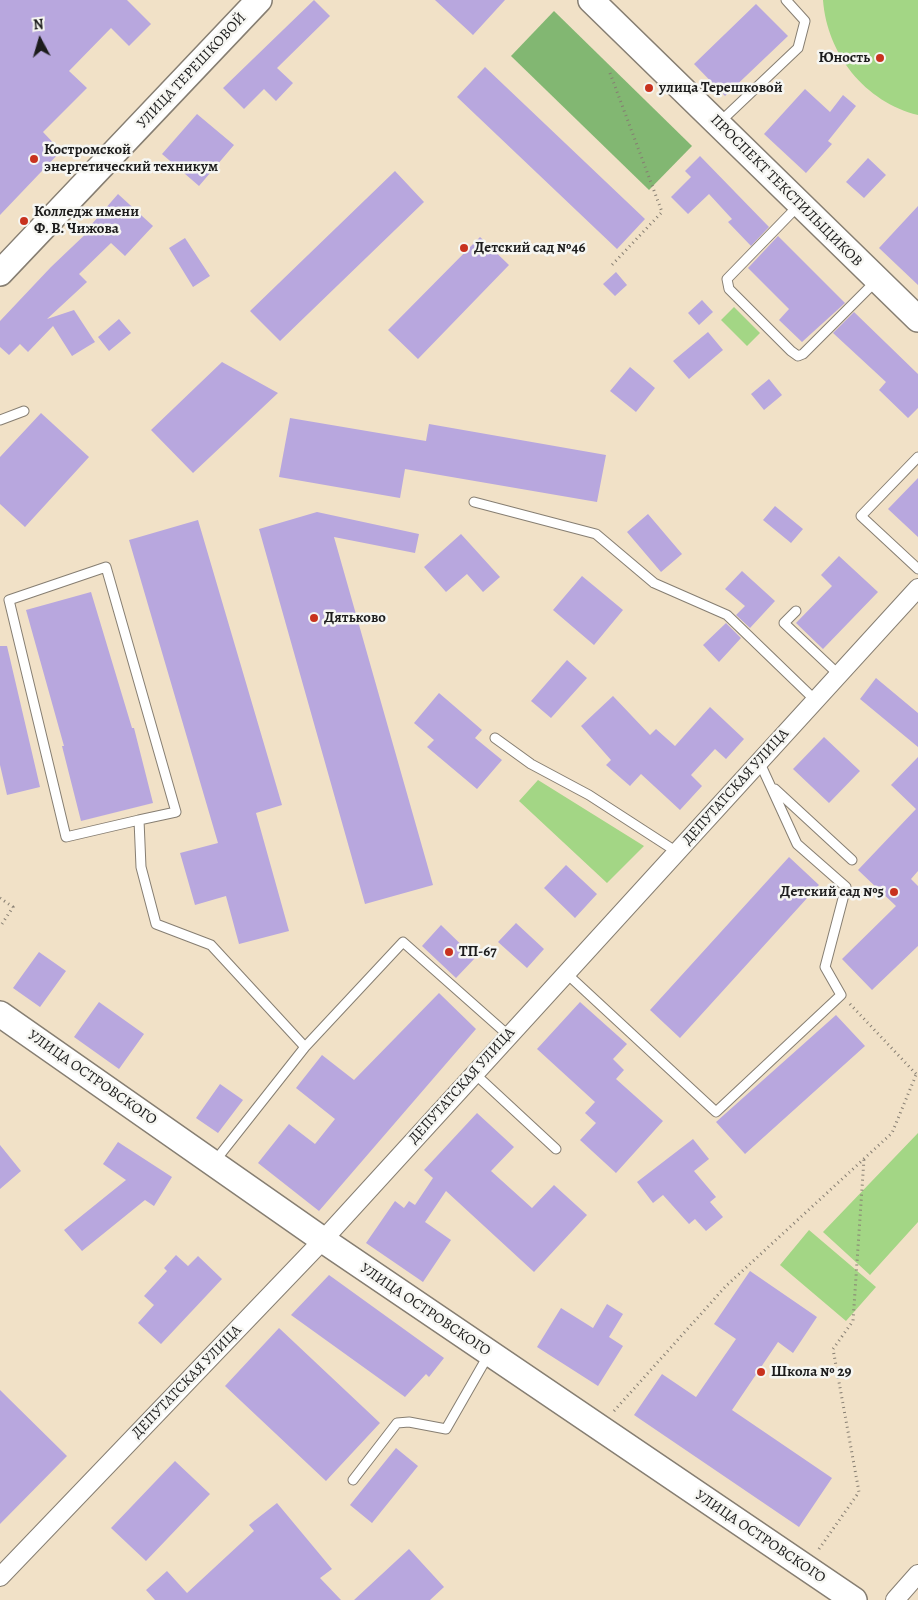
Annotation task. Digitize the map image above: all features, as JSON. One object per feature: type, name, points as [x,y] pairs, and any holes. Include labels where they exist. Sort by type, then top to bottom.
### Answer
[{"type":"main road","name":"УЛИЦА ТЕРЕШКОВОЙ","points":[[0,273],[259,0]]},
{"type":"main road","name":"ПРОСПЕКТ ТЕКСТИЛЬЩИКОВ","points":[[591,0],[918,319]]},
{"type":"main road","name":"УЛИЦА ОСТРОВСКОГО","points":[[0,1014],[323,1240],[854,1600]]},
{"type":"street","name":"ДЕПУТАТСКАЯ УЛИЦА","points":[[0,1577],[323,1240],[508,1035],[566,974],[918,588]]},
{"type":"street","points":[[895,1600],[918,1574]]},
{"type":"lane","points":[[718,124],[798,48],[805,21],[786,0]]},
{"type":"lane","points":[[800,204],[726,279],[729,289],[784,344],[795,354],[801,356],[877,280]]},
{"type":"lane","points":[[0,420],[24,411]]},
{"type":"lane","points":[[918,457],[861,516],[918,569]]},
{"type":"lane","points":[[474,502],[596,534],[654,582],[727,615],[814,700]]},
{"type":"lane","points":[[106,567],[176,812],[139,820],[66,837],[9,600],[106,567]]},
{"type":"lane","points":[[796,611],[784,623],[838,674]]},
{"type":"lane","points":[[495,738],[531,764],[589,795],[677,852]]},
{"type":"lane","points":[[566,974],[716,1112],[841,995],[825,967],[846,887],[797,844],[759,761]]},
{"type":"lane","points":[[771,786],[852,860]]},
{"type":"lane","points":[[139,820],[141,867],[156,924],[211,946],[305,1047]]},
{"type":"lane","points":[[213,1163],[305,1047],[403,942],[508,1035]]},
{"type":"lane","points":[[474,1073],[556,1149]]},
{"type":"lane","points":[[353,1480],[396,1423],[410,1422],[446,1428],[489,1353]]},
{"type":"path","points":[[610,73],[662,212],[610,268]]},
{"type":"path","points":[[0,898],[13,907],[0,927]]},
{"type":"path","points":[[600,1428],[726,1286],[892,1133],[917,1075],[841,995]]},
{"type":"path","points":[[806,1567],[859,1492],[833,1349],[853,1321],[864,1158]]},
{"type":"green space","name":"Юность","points":[[823,0],[918,0],[918,115],[899,109],[881,99],[852,73],[832,39],[826,20]]},
{"type":"green space","points":[[554,11],[692,146],[649,190],[511,56]]},
{"type":"green space","points":[[734,307],[760,333],[747,346],[721,320]]},
{"type":"green space","points":[[538,780],[644,846],[607,883],[519,801]]},
{"type":"green space","points":[[918,1133],[918,1222],[870,1275],[823,1232]]},
{"type":"green space","points":[[809,1230],[876,1287],[846,1321],[780,1265]]},
{"type":"building","points":[[0,0],[127,0],[151,24],[129,46],[111,28],[69,71],[87,88],[43,132],[61,151],[0,215]]},
{"type":"building","points":[[314,0],[330,16],[277,68],[293,83],[276,101],[264,89],[244,109],[223,88]]},
{"type":"building","points":[[435,0],[505,0],[473,35]]},
{"type":"building","points":[[756,4],[788,36],[725,96],[694,64]]},
{"type":"building","points":[[485,67],[645,219],[617,249],[457,97]]},
{"type":"building","points":[[805,89],[830,112],[843,95],[856,106],[828,141],[832,144],[806,173],[764,134]]},
{"type":"building","points":[[197,114],[234,145],[199,186],[162,154]]},
{"type":"building","points":[[700,156],[769,227],[751,246],[728,222],[732,219],[709,194],[688,214],[671,197],[691,177],[685,171]]},
{"type":"building","points":[[868,158],[886,175],[864,198],[846,182]]},
{"type":"building","points":[[395,171],[424,202],[280,341],[250,311]]},
{"type":"building","points":[[118,194],[153,226],[125,256],[111,243],[79,274],[87,282],[47,319],[74,310],[95,342],[72,356],[53,326],[28,352],[20,344],[9,355],[0,347],[0,321],[51,267],[93,227],[91,225]]},
{"type":"building","points":[[918,206],[918,285],[879,248]]},
{"type":"building","points":[[778,236],[845,303],[802,342],[779,320],[789,309],[748,268]]},
{"type":"building","points":[[480,237],[509,265],[418,359],[388,330]]},
{"type":"building","points":[[185,238],[210,276],[193,287],[169,248]]},
{"type":"building","points":[[616,272],[627,285],[615,296],[603,284]]},
{"type":"building","points":[[702,300],[713,312],[699,325],[688,313]]},
{"type":"building","points":[[854,312],[918,374],[918,408],[908,418],[879,390],[886,382],[833,333]]},
{"type":"building","points":[[119,319],[131,333],[109,351],[98,337]]},
{"type":"building","points":[[708,332],[723,350],[689,379],[673,361]]},
{"type":"building","points":[[222,362],[278,393],[193,473],[151,430]]},
{"type":"building","points":[[630,367],[655,388],[636,412],[610,391]]},
{"type":"building","points":[[769,379],[782,395],[764,410],[751,394]]},
{"type":"building","points":[[41,413],[89,457],[25,527],[0,504],[0,457]]},
{"type":"building","points":[[290,418],[426,441],[429,424],[606,455],[597,502],[405,469],[400,498],[279,477]]},
{"type":"building","points":[[918,478],[918,537],[888,509]]},
{"type":"building","points":[[775,506],[803,529],[791,543],[763,520]]},
{"type":"building","points":[[317,512],[419,534],[415,553],[334,537],[433,885],[365,904],[259,529]]},
{"type":"building","points":[[648,514],[682,554],[661,572],[627,532]]},
{"type":"building","points":[[198,520],[282,805],[256,813],[289,931],[239,944],[226,896],[195,905],[180,853],[218,843],[129,540]]},
{"type":"building","points":[[461,534],[500,577],[483,592],[467,574],[446,592],[424,567]]},
{"type":"building","points":[[839,556],[878,592],[823,649],[796,623],[832,586],[821,575]]},
{"type":"building","points":[[742,571],[775,601],[750,628],[736,615],[745,606],[725,589]]},
{"type":"building","points":[[582,576],[623,610],[594,645],[553,610]]},
{"type":"building","points":[[91,592],[132,728],[134,728],[153,803],[81,821],[62,746],[64,746],[26,610]]},
{"type":"building","points":[[726,623],[741,638],[719,662],[703,645]]},
{"type":"building","points":[[0,646],[7,646],[40,787],[7,795],[0,765]]},
{"type":"building","points":[[567,660],[587,678],[551,718],[531,701]]},
{"type":"building","points":[[876,678],[918,713],[918,747],[860,699]]},
{"type":"building","points":[[439,693],[482,730],[475,738],[502,760],[477,789],[427,747],[434,740],[414,723]]},
{"type":"building","points":[[613,696],[650,735],[656,729],[675,746],[710,707],[744,739],[726,759],[715,749],[691,775],[702,786],[680,810],[641,774],[630,786],[606,765],[611,760],[581,726]]},
{"type":"building","points":[[824,737],[860,771],[829,803],[793,769]]},
{"type":"building","points":[[918,757],[918,871],[911,879],[918,886],[918,946],[872,990],[842,959],[896,906],[858,870],[916,809],[891,785]]},
{"type":"building","points":[[789,857],[819,885],[680,1038],[650,1010]]},
{"type":"building","points":[[566,865],[597,894],[575,918],[544,888]]},
{"type":"building","points":[[516,923],[544,949],[527,968],[498,942]]},
{"type":"building","name":"ТП-67","points":[[441,925],[475,958],[456,978],[422,946]]},
{"type":"building","points":[[39,952],[66,971],[40,1007],[13,988]]},
{"type":"building","points":[[439,993],[476,1029],[319,1211],[258,1163],[289,1124],[315,1144],[335,1119],[296,1088],[322,1055],[354,1080]]},
{"type":"building","points":[[99,1002],[144,1034],[119,1069],[74,1037]]},
{"type":"building","points":[[580,1002],[627,1044],[613,1059],[624,1070],[616,1079],[663,1121],[616,1173],[580,1140],[596,1123],[585,1113],[595,1102],[537,1049]]},
{"type":"building","points":[[836,1015],[865,1046],[745,1154],[716,1122]]},
{"type":"building","points":[[220,1084],[243,1100],[218,1133],[196,1118]]},
{"type":"building","points":[[477,1113],[514,1147],[491,1171],[532,1208],[554,1185],[587,1215],[534,1272],[446,1191],[425,1222],[451,1240],[423,1282],[366,1243],[395,1201],[404,1208],[409,1201],[415,1205],[433,1178],[424,1170]]},
{"type":"building","points":[[693,1139],[709,1159],[694,1171],[716,1197],[710,1202],[723,1217],[706,1231],[695,1219],[689,1224],[663,1195],[653,1203],[637,1182]]},
{"type":"building","points":[[118,1142],[172,1177],[154,1206],[145,1200],[82,1251],[64,1230],[126,1180],[103,1164]]},
{"type":"building","points":[[0,1145],[21,1171],[0,1189]]},
{"type":"building","points":[[176,1255],[188,1266],[198,1256],[222,1279],[161,1344],[138,1323],[154,1305],[144,1296],[167,1271],[164,1268]]},
{"type":"building","points":[[750,1271],[817,1317],[793,1353],[778,1342],[732,1410],[832,1478],[799,1527],[634,1415],[662,1374],[696,1397],[736,1339],[714,1324]]},
{"type":"building","points":[[329,1275],[444,1358],[429,1377],[426,1374],[405,1397],[291,1315]]},
{"type":"building","points":[[607,1304],[623,1314],[609,1337],[623,1346],[598,1386],[537,1347],[561,1308],[593,1328]]},
{"type":"building","points":[[279,1328],[380,1423],[326,1481],[225,1386]]},
{"type":"building","points":[[0,1390],[67,1456],[0,1524]]},
{"type":"building","points":[[396,1448],[418,1466],[372,1523],[350,1505]]},
{"type":"building","points":[[175,1461],[210,1494],[146,1561],[111,1528]]},
{"type":"building","points":[[277,1503],[332,1569],[320,1578],[341,1600],[155,1600],[146,1590],[167,1571],[187,1593],[254,1531],[249,1525]]},
{"type":"building","points":[[409,1549],[444,1587],[430,1600],[354,1600]]},
{"type":"place","name":"Юность","points":[[880,58]]},
{"type":"place","name":"улица Терешковой","points":[[649,88]]},
{"type":"place","name":"Костромской энергетический техникум","points":[[34,159]]},
{"type":"place","name":"Колледж имени Ф. В. Чижова","points":[[24,221]]},
{"type":"place","name":"Детский сад №46","points":[[464,248]]},
{"type":"place","name":"Дятьково","points":[[314,618]]},
{"type":"place","name":"Детский сад №5","points":[[894,892]]},
{"type":"place","name":"ТП-67","points":[[449,952]]},
{"type":"place","name":"Школа № 29","points":[[761,1372]]}]
